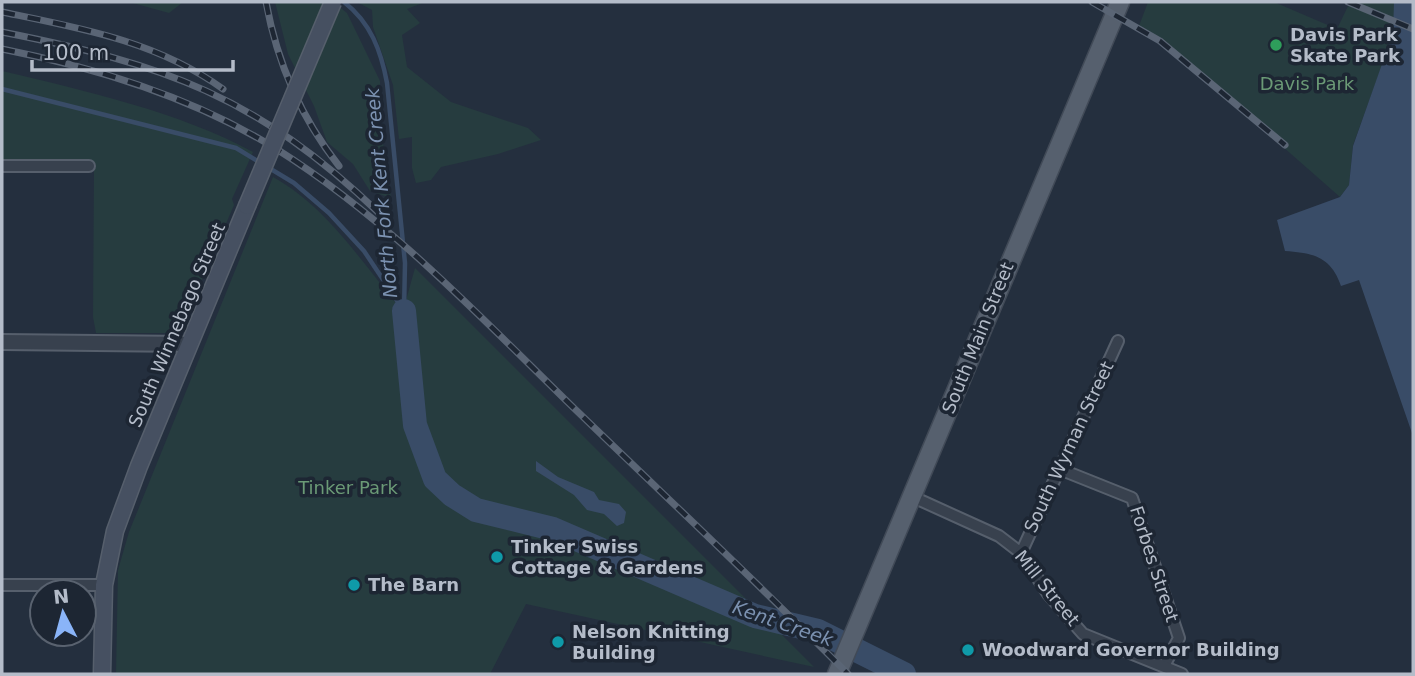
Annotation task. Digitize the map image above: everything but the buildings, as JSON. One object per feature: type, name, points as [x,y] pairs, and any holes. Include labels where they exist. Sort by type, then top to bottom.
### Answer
[{"type":"main road","name":"South Winnebago Street","points":[[102,674],[104,585],[115,531],[189,344],[332,2]]},
{"type":"main road","name":"South Main Street","points":[[839,666],[913,497],[1120,2]]},
{"type":"street","points":[[2,166],[89,166]]},
{"type":"street","name":"South Wyman Street","points":[[1021,553],[1057,468],[1118,341]]},
{"type":"street","points":[[2,342],[189,344]]},
{"type":"street","name":"Forbes Street","points":[[1057,468],[1132,498],[1179,638],[1164,666]]},
{"type":"street","name":"Mill Street","points":[[913,497],[999,536],[1021,553],[1048,594],[1083,634],[1182,674]]},
{"type":"street","points":[[2,585],[104,585]]},
{"type":"green space","points":[[129,2],[183,2],[169,13]]},
{"type":"green space","points":[[275,2],[333,2],[347,13],[380,81],[380,123],[391,198],[370,191],[353,164],[327,142],[314,106],[288,54]]},
{"type":"green space","points":[[357,2],[425,2],[407,9],[420,23],[402,35],[407,67],[451,102],[528,128],[541,140],[498,154],[441,167],[431,180],[416,183],[412,168],[412,137],[399,139],[393,85],[373,27],[372,10]]},
{"type":"green space","name":"Davis Park","points":[[1148,2],[1274,2],[1337,29],[1350,2],[1394,2],[1394,33],[1353,145],[1349,185],[1340,197],[1191,66],[1139,26]]},
{"type":"green space","points":[[2,71],[97,94],[163,114],[253,152],[232,199],[234,205],[181,328],[171,333],[96,333],[93,317],[92,163],[2,160]]},
{"type":"green space","name":"Tinker Park","points":[[273,177],[311,204],[328,221],[403,311],[415,268],[814,667],[526,604],[490,674],[116,674],[118,570],[129,532]]},
{"type":"water","points":[[1394,2],[1413,2],[1413,436],[1359,280],[1341,286],[1332,269],[1320,258],[1285,251],[1277,220],[1340,197],[1349,185],[1353,146],[1393,33]]},
{"type":"water","points":[[536,461],[558,477],[594,492],[599,500],[619,504],[626,512],[624,523],[617,526],[604,514],[587,510],[574,495],[536,471]]},
{"type":"waterway","name":"North Fork Kent Creek","points":[[344,2],[368,28],[382,60],[387,83],[405,263],[404,311]]},
{"type":"waterway","points":[[2,89],[236,148],[294,183],[329,213],[364,251],[404,311]]},
{"type":"waterway","name":"Kent Creek","points":[[404,311],[415,425],[435,479],[452,495],[476,510],[553,529],[755,616],[818,631],[904,674]]},
{"type":"railway","points":[[266,2],[277,46],[292,88],[313,129],[339,166]]},
{"type":"railway","points":[[1092,2],[1160,41],[1285,145]]},
{"type":"railway","points":[[1348,2],[1413,29]]},
{"type":"railway","points":[[2,12],[117,38],[171,59],[223,89]]},
{"type":"railway","points":[[2,32],[112,57],[160,72],[206,91],[249,113],[291,140],[379,213]]},
{"type":"railway","points":[[2,49],[74,65],[180,100],[246,132],[319,178],[359,208],[435,273],[848,674]]},
{"type":"place","name":"Davis Park Skate Park","points":[[1276,45]]},
{"type":"place","name":"Tinker Swiss Cottage & Gardens","points":[[497,557]]},
{"type":"place","name":"The Barn","points":[[354,585]]},
{"type":"place","name":"Nelson Knitting Building","points":[[558,642]]},
{"type":"place","name":"Woodward Governor Building","points":[[968,650]]}]
